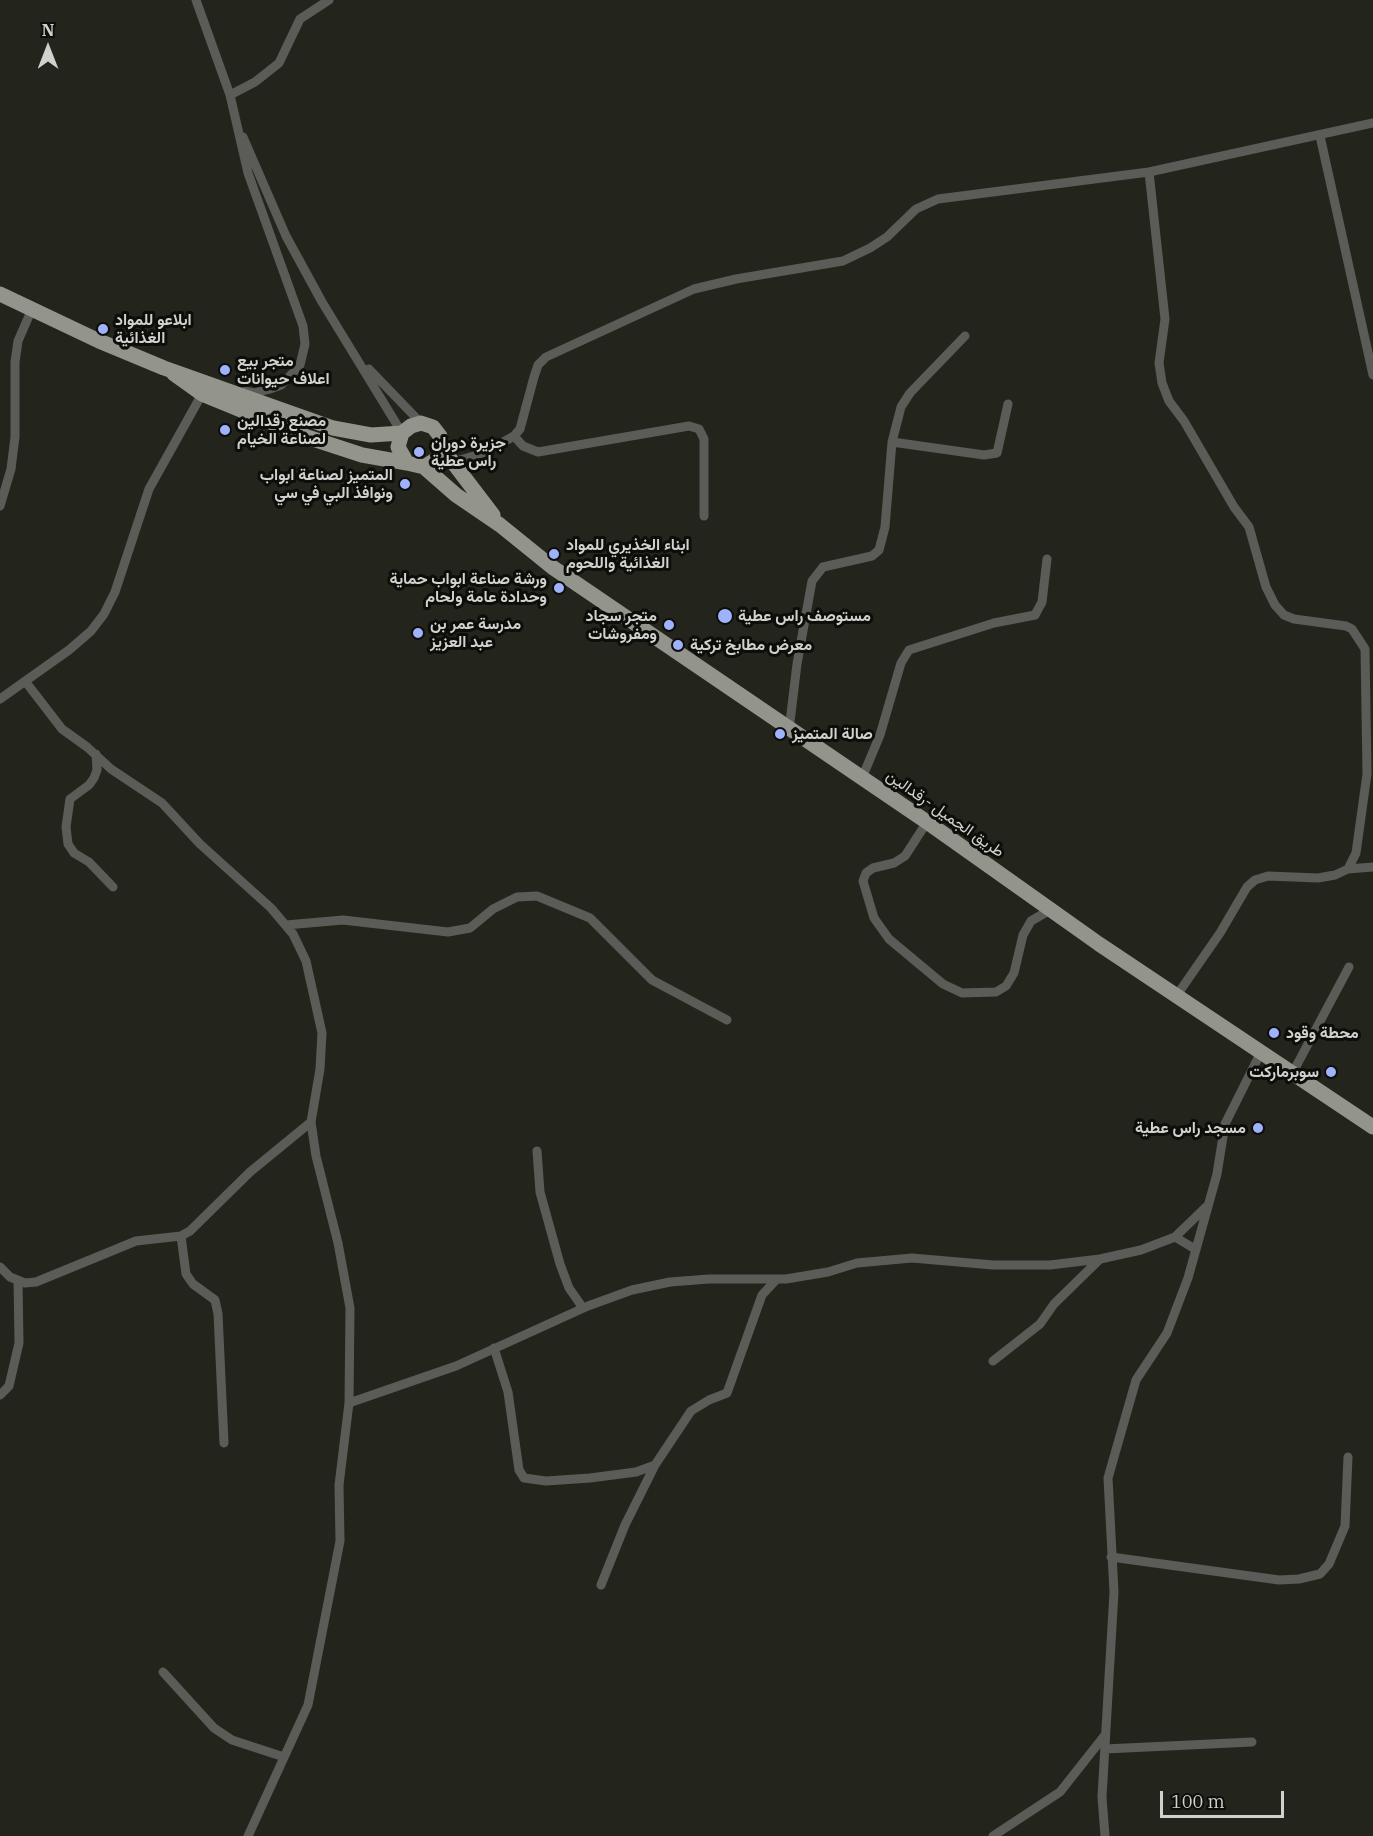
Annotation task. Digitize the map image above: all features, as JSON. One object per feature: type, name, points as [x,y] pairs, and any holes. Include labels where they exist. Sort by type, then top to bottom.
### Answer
[{"type":"main road","points":[[0,294],[99,341],[201,384],[307,437],[362,455],[424,467],[456,495],[500,525]]},
{"type":"main road","points":[[201,384],[333,428],[371,435],[402,433],[411,426],[422,423],[437,431],[442,448],[500,525]]},
{"type":"main road","points":[[402,433],[398,447],[407,463]]},
{"type":"main road","points":[[424,467],[438,458],[442,448]]},
{"type":"main road","name":"طريق الجميل -رقدالين","points":[[500,525],[552,567],[927,822],[1050,910],[1373,1127]]},
{"type":"street","points":[[196,0],[230,99],[286,236],[322,302],[359,358],[402,433]]},
{"type":"street","points":[[230,99],[279,63],[300,19],[329,0]]},
{"type":"street","points":[[0,699],[91,631],[104,614],[115,591],[149,489],[201,384],[254,393],[281,385],[300,365],[305,344],[303,326],[248,173],[230,99]]},
{"type":"street","points":[[453,462],[484,453],[513,436],[524,421],[538,365],[546,357],[694,289],[736,279],[843,261],[887,237],[916,208],[938,199],[1149,172],[1373,123]]},
{"type":"street","points":[[1320,136],[1373,375]]},
{"type":"street","points":[[1149,172],[1165,319],[1159,363],[1162,383],[1169,401],[1184,421],[1234,507],[1249,527],[1266,587],[1275,605],[1284,615],[1294,619],[1346,626],[1352,629],[1369,648],[1366,774],[1359,841],[1348,869]]},
{"type":"street","points":[[0,506],[11,469],[15,437],[15,362],[18,340],[32,309]]},
{"type":"street","points":[[789,730],[797,664],[812,582],[823,567],[872,556],[879,550],[885,527],[892,442],[901,407],[910,393],[965,336]]},
{"type":"street","points":[[359,358],[422,423]]},
{"type":"street","points":[[892,442],[984,455],[997,453],[1008,404]]},
{"type":"street","points":[[513,436],[523,446],[538,452],[688,426],[699,429],[704,443],[704,516]]},
{"type":"street","points":[[862,778],[880,735],[901,663],[909,650],[994,623],[1035,615],[1042,602],[1047,559]]},
{"type":"street","points":[[25,681],[62,729],[96,754],[111,769],[162,803],[200,844],[271,908],[286,925],[306,961],[322,1033],[320,1069],[311,1122],[318,1165],[338,1243],[350,1308],[349,1403],[339,1485],[340,1541],[337,1568],[308,1705],[248,1836]]},
{"type":"street","points":[[96,754],[97,770],[89,785],[70,799],[66,827],[68,844],[74,853],[89,862],[113,887]]},
{"type":"street","points":[[927,822],[905,856],[894,863],[873,868],[866,873],[863,881],[874,918],[889,939],[943,984],[962,993],[996,992],[1006,986],[1014,973],[1023,935],[1031,921],[1050,910]]},
{"type":"street","points":[[1177,995],[1220,933],[1247,887],[1256,880],[1268,876],[1327,877],[1348,869],[1373,867]]},
{"type":"street","points":[[286,925],[343,920],[448,932],[470,928],[493,909],[517,897],[537,896],[590,918],[652,980],[727,1020]]},
{"type":"street","points":[[1292,1074],[1349,967]]},
{"type":"street","points":[[1105,1836],[1102,1797],[1113,1592],[1108,1478],[1137,1380],[1171,1325],[1217,1173],[1225,1124],[1261,1052]]},
{"type":"street","points":[[0,1266],[10,1277],[25,1283],[36,1282],[136,1241],[181,1236],[190,1231],[250,1172],[311,1122]]},
{"type":"street","points":[[537,1151],[540,1192],[560,1264],[569,1288],[583,1308]]},
{"type":"street","points":[[349,1403],[456,1366],[583,1308],[632,1290],[670,1282],[777,1279],[818,1274],[857,1263],[912,1258],[993,1265],[1050,1264],[1100,1259],[1141,1250],[1175,1237],[1206,1207]]},
{"type":"street","points":[[181,1236],[186,1274],[193,1284],[214,1300],[218,1314],[224,1443]]},
{"type":"street","points":[[1175,1237],[1195,1249]]},
{"type":"street","points":[[993,1360],[1040,1324],[1054,1304],[1100,1259]]},
{"type":"street","points":[[602,1585],[625,1525],[655,1466],[691,1411],[727,1393],[762,1296],[777,1279]]},
{"type":"street","points":[[0,1395],[9,1386],[19,1343],[18,1280]]},
{"type":"street","points":[[494,1348],[508,1392],[519,1470],[524,1478],[546,1481],[590,1478],[636,1472],[655,1466]]},
{"type":"street","points":[[1111,1557],[1279,1580],[1299,1580],[1320,1574],[1329,1564],[1345,1526],[1348,1458]]},
{"type":"street","points":[[163,1672],[214,1728],[232,1740],[284,1757]]},
{"type":"street","points":[[993,1836],[1060,1792],[1105,1735]]},
{"type":"street","points":[[1105,1749],[1252,1742]]},
{"type":"place","name":"ابلاعو للمواد الغذائية","points":[[103,329]]},
{"type":"place","name":"متجر بيع اعلاف حيوانات","points":[[225,370]]},
{"type":"place","name":"مصنع رقدالين لصناعة الخيام","points":[[225,430]]},
{"type":"place","name":"جزيرة دوران راس عطية","points":[[419,452]]},
{"type":"place","name":"المتميز لصناعة ابواب ونوافذ البي في سي","points":[[405,484]]},
{"type":"place","name":"ابناء الخذيري للمواد الغذائية واللحوم","points":[[554,554]]},
{"type":"place","name":"ورشة صناعة ابواب حماية وحدادة عامة ولحام","points":[[559,588]]},
{"type":"place","name":"مستوصف راس عطية","points":[[725,616]]},
{"type":"place","name":"متجر سجاد ومفروشات","points":[[669,625]]},
{"type":"place","name":"مدرسة عمر بن عبد العزيز","points":[[418,633]]},
{"type":"place","name":"معرض مطابخ تركية","points":[[678,645]]},
{"type":"place","name":"صالة المتميز","points":[[780,734]]},
{"type":"place","name":"محطة وقود","points":[[1274,1033]]},
{"type":"place","name":"سوبرماركت","points":[[1331,1072]]},
{"type":"place","name":"مسجد راس عطية","points":[[1258,1128]]}]
